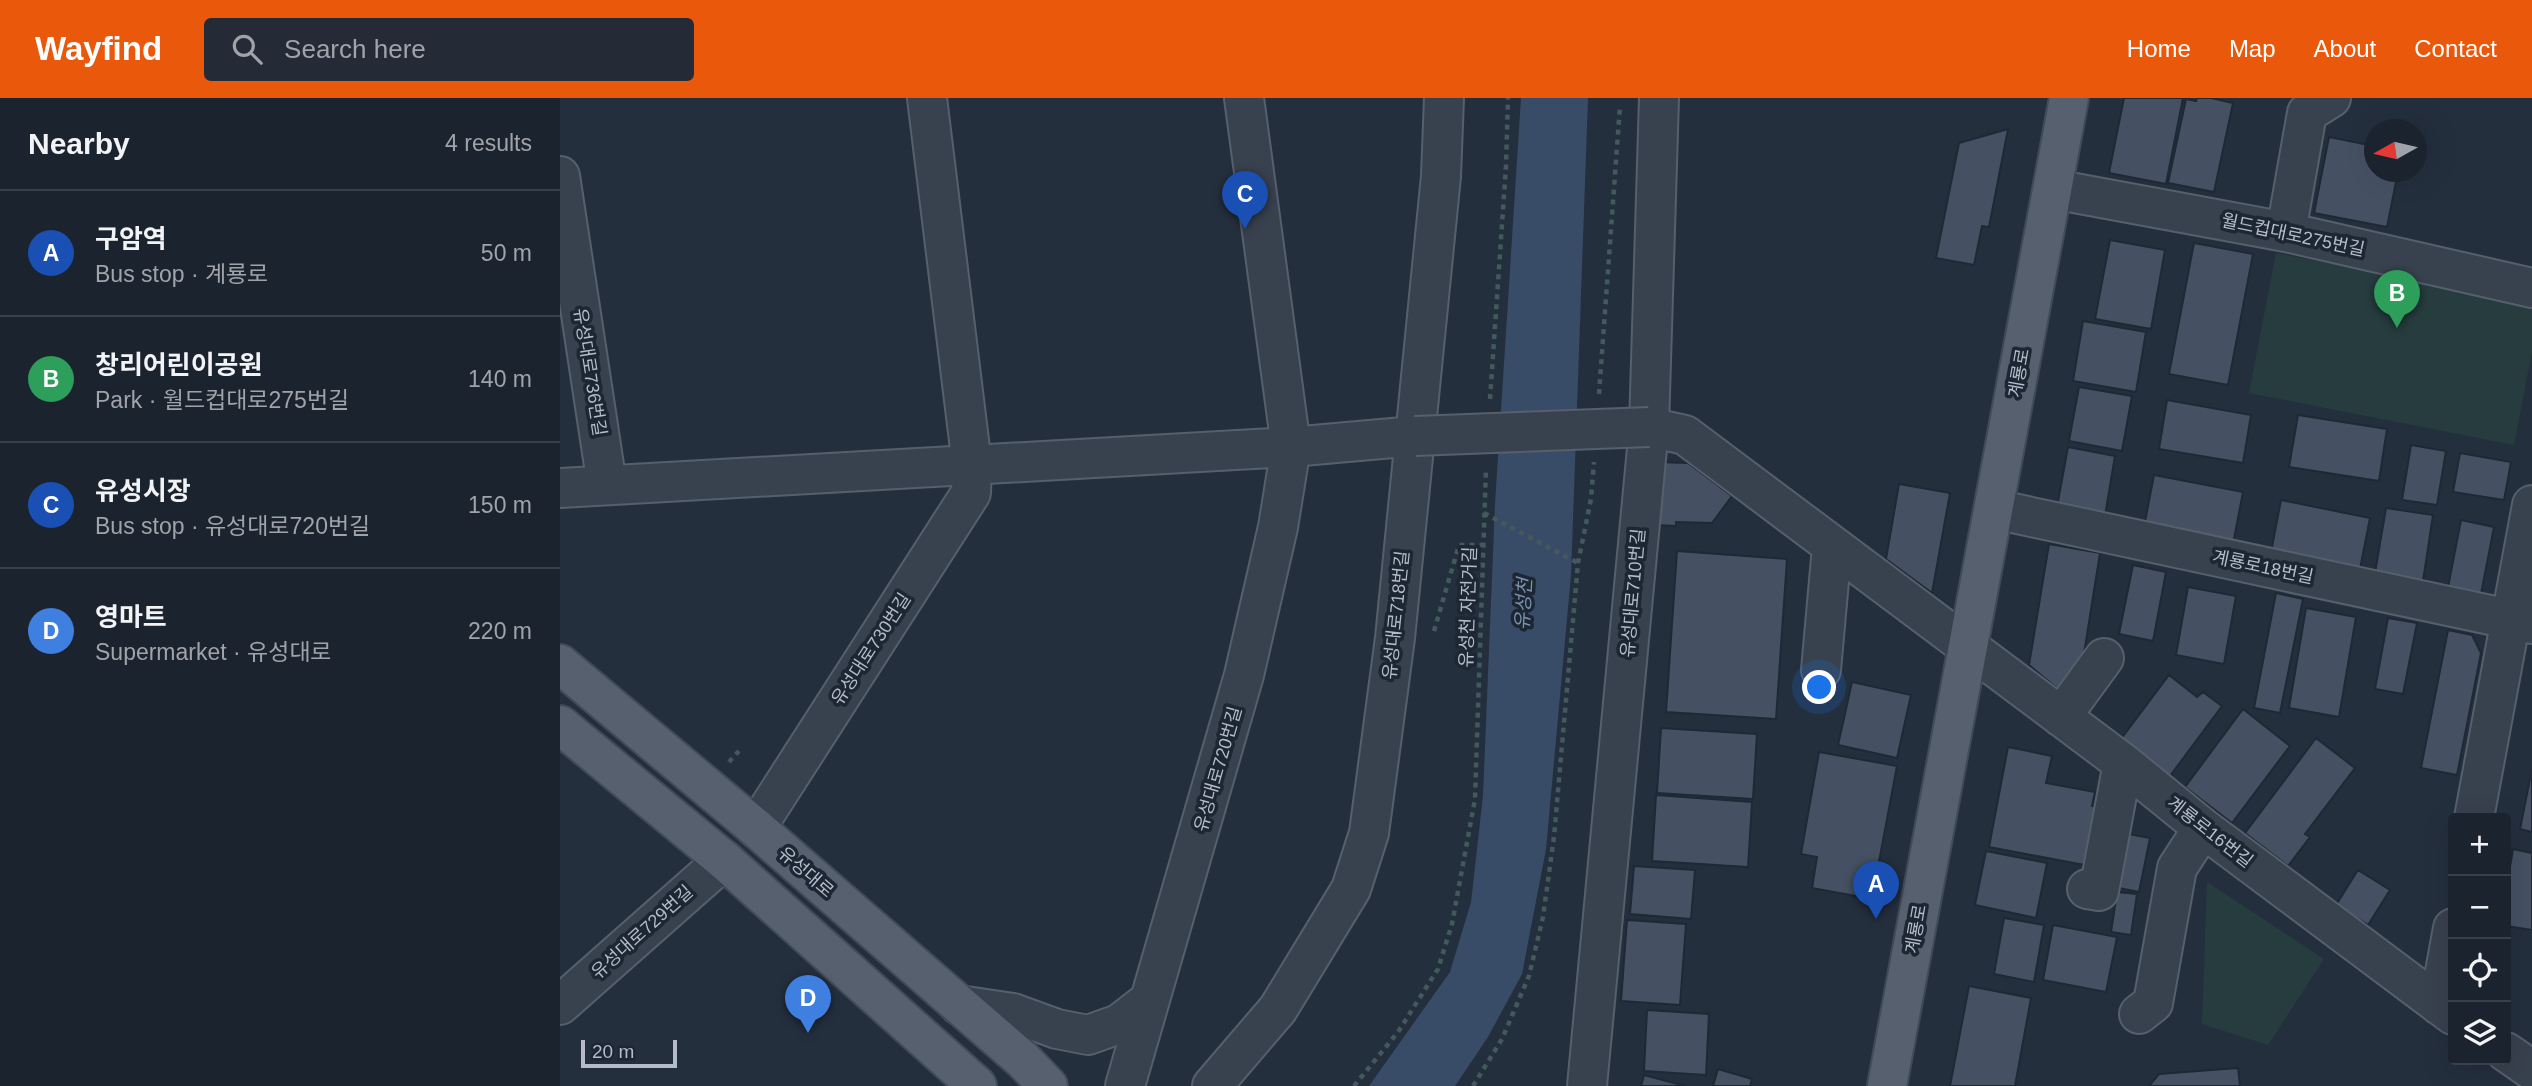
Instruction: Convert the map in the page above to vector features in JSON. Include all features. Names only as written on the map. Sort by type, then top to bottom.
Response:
[{"type":"main road","name":"계룡로","points":[[1887,1086],[2069,98]]},
{"type":"main road","name":"유성대로","points":[[560,664],[756,828],[1024,1061],[1048,1086]]},
{"type":"main road","points":[[560,724],[724,860],[976,1086]]},
{"type":"street","name":"유성대로730번길","points":[[756,828],[971,494],[972,465],[927,98]]},
{"type":"street","name":"유성대로720번길","points":[[1125,1086],[1175,922],[1244,675],[1278,527],[1291,447],[1244,98]]},
{"type":"street","name":"유성대로718번길","points":[[1212,1086],[1278,1009],[1351,889],[1368,833],[1395,638],[1441,176],[1444,98]]},
{"type":"street","name":"유성대로710번길","points":[[1587,1086],[1649,426],[1659,98]]},
{"type":"street","points":[[2286,232],[2306,113],[2331,98]]},
{"type":"street","name":"유성대로736번길","points":[[560,176],[607,485]]},
{"type":"street","name":"월드컵대로275번길","points":[[2053,189],[2286,232],[2532,288]]},
{"type":"street","points":[[560,488],[1291,447],[1415,436],[1649,426],[1685,435],[1968,648]]},
{"type":"street","points":[[2475,813],[2521,621],[2532,505]]},
{"type":"street","name":"계룡로18번길","points":[[1994,509],[2521,621]]},
{"type":"street","points":[[1821,670],[1832,547]]},
{"type":"street","name":"계룡로16번길","points":[[1968,648],[2123,762],[2203,828],[2446,1010]]},
{"type":"street","points":[[2061,717],[2104,658]]},
{"type":"street","points":[[2087,889],[2099,891],[2123,762]]},
{"type":"street","points":[[2139,1014],[2153,1003],[2178,868],[2203,828]]},
{"type":"street","name":"유성대로729번길","points":[[560,1005],[724,860]]},
{"type":"street","points":[[2446,1010],[2452,939]]},
{"type":"street","points":[[959,1005],[1013,1013],[1057,1029],[1088,1035],[1119,1024],[1150,1000]]},
{"type":"street","points":[[2511,1055],[2532,1070]]},
{"type":"path","points":[[1489,409],[1506,166],[1508,98]]},
{"type":"path","points":[[1599,401],[1621,98]]},
{"type":"path","points":[[1473,1086],[1502,1039],[1529,976],[1543,917],[1554,837],[1578,564],[1591,499],[1595,457]]},
{"type":"path","name":"유성천 자전거길","points":[[1354,1086],[1398,1031],[1438,969],[1452,924],[1475,799],[1486,462]]},
{"type":"path","points":[[1484,513],[1578,564]]},
{"type":"green space","points":[[2276,253],[2532,303],[2532,352],[2514,445],[2249,393]]},
{"type":"green space","points":[[2207,882],[2324,959],[2268,1045],[2202,1024]]},
{"type":"water","name":"유성천","points":[[1521,98],[1588,98],[1571,575],[1546,849],[1522,974],[1488,1037],[1455,1086],[1369,1086],[1450,972],[1471,902],[1483,796],[1495,504]]},
{"type":"building","points":[[2124,98],[2183,98],[2166,184],[2109,173]]},
{"type":"building","points":[[2197,98],[2233,103],[2214,192],[2168,183],[2186,99],[2196,101]]},
{"type":"building","points":[[2008,129],[1989,227],[1982,226],[1974,265],[1936,258],[1959,143]]},
{"type":"building","points":[[2329,137],[2364,144],[2364,182],[2396,182],[2387,227],[2314,213]]},
{"type":"building","points":[[2110,240],[2165,250],[2151,329],[2095,319]]},
{"type":"building","points":[[2194,243],[2253,254],[2228,385],[2169,374]]},
{"type":"building","points":[[2083,321],[2146,332],[2136,392],[2073,381]]},
{"type":"building","points":[[2079,387],[2132,396],[2122,451],[2069,441]]},
{"type":"building","points":[[2167,400],[2251,415],[2243,463],[2159,449]]},
{"type":"building","points":[[2298,415],[2387,429],[2379,481],[2289,467]]},
{"type":"building","points":[[2411,445],[2446,451],[2437,505],[2402,500]]},
{"type":"building","points":[[2068,447],[2115,456],[2105,516],[2057,507]]},
{"type":"building","points":[[2460,453],[2511,462],[2504,500],[2453,492]]},
{"type":"building","points":[[1658,462],[1688,463],[1732,496],[1712,523],[1676,522],[1676,526],[1656,525]]},
{"type":"building","points":[[2154,475],[2243,492],[2233,544],[2144,527]]},
{"type":"building","points":[[1899,484],[1950,493],[1932,593],[1886,559]]},
{"type":"building","points":[[2281,500],[2370,518],[2360,569],[2271,552]]},
{"type":"building","points":[[2386,508],[2433,515],[2423,581],[2375,573]]},
{"type":"building","points":[[2461,520],[2494,527],[2481,594],[2448,587]]},
{"type":"building","points":[[2049,544],[2100,553],[2083,660],[2059,690],[2029,665]]},
{"type":"building","points":[[1677,551],[1787,559],[1776,719],[1666,712]]},
{"type":"building","points":[[2133,565],[2166,572],[2153,641],[2119,634]]},
{"type":"building","points":[[2188,587],[2236,596],[2224,664],[2176,655]]},
{"type":"building","points":[[2276,593],[2303,599],[2280,713],[2254,708]]},
{"type":"building","points":[[2306,608],[2356,617],[2339,717],[2289,708]]},
{"type":"building","points":[[2388,618],[2417,623],[2403,694],[2375,689]]},
{"type":"building","points":[[2448,630],[2472,635],[2481,653],[2457,775],[2421,768]]},
{"type":"building","points":[[2169,675],[2197,697],[2203,692],[2222,706],[2170,776],[2121,739]]},
{"type":"building","points":[[1852,682],[1911,695],[1897,758],[1838,745]]},
{"type":"building","points":[[2243,709],[2290,746],[2232,823],[2185,787]]},
{"type":"building","points":[[1661,728],[1757,734],[1753,799],[1657,793]]},
{"type":"building","points":[[2316,738],[2355,768],[2305,834],[2310,837],[2288,866],[2245,833]]},
{"type":"building","points":[[2008,747],[2052,756],[2046,783],[2095,792],[2092,806],[2106,809],[2095,867],[1989,847]]},
{"type":"building","points":[[1819,752],[1897,766],[1872,899],[1812,888],[1817,857],[1801,854]]},
{"type":"building","points":[[2532,769],[2532,832],[2520,829]]},
{"type":"building","points":[[1656,795],[1752,802],[1748,867],[1652,861]]},
{"type":"building","points":[[2129,834],[2150,838],[2139,892],[2119,888]]},
{"type":"building","points":[[2513,849],[2532,853],[2532,930],[2511,927]]},
{"type":"building","points":[[1986,851],[2047,863],[2036,918],[1975,905]]},
{"type":"building","points":[[1634,866],[1695,870],[1691,919],[1630,914]]},
{"type":"building","points":[[2358,870],[2390,890],[2368,925],[2336,905]]},
{"type":"building","points":[[2117,892],[2137,894],[2131,935],[2111,932]]},
{"type":"building","points":[[2004,918],[2044,925],[2034,982],[1994,974]]},
{"type":"building","points":[[1627,920],[1686,924],[1680,1005],[1621,1001]]},
{"type":"building","points":[[2053,925],[2117,937],[2106,992],[2043,980]]},
{"type":"building","points":[[1969,986],[2031,998],[2015,1086],[1950,1086]]},
{"type":"building","points":[[1647,1010],[1709,1014],[1706,1075],[1644,1071]]},
{"type":"building","points":[[2238,1068],[2240,1086],[2149,1086],[2159,1074]]},
{"type":"building","points":[[1718,1069],[1752,1079],[1750,1086],[1713,1086]]},
{"type":"building","points":[[1644,1075],[1685,1086],[1641,1086]]},
{"type":"place","name":"유성시장","points":[[1245,229]]},
{"type":"place","name":"창리어린이공원","points":[[2397,328]]},
{"type":"place","name":"구암역","points":[[1876,919]]},
{"type":"place","name":"영마트","points":[[808,1033]]}]
